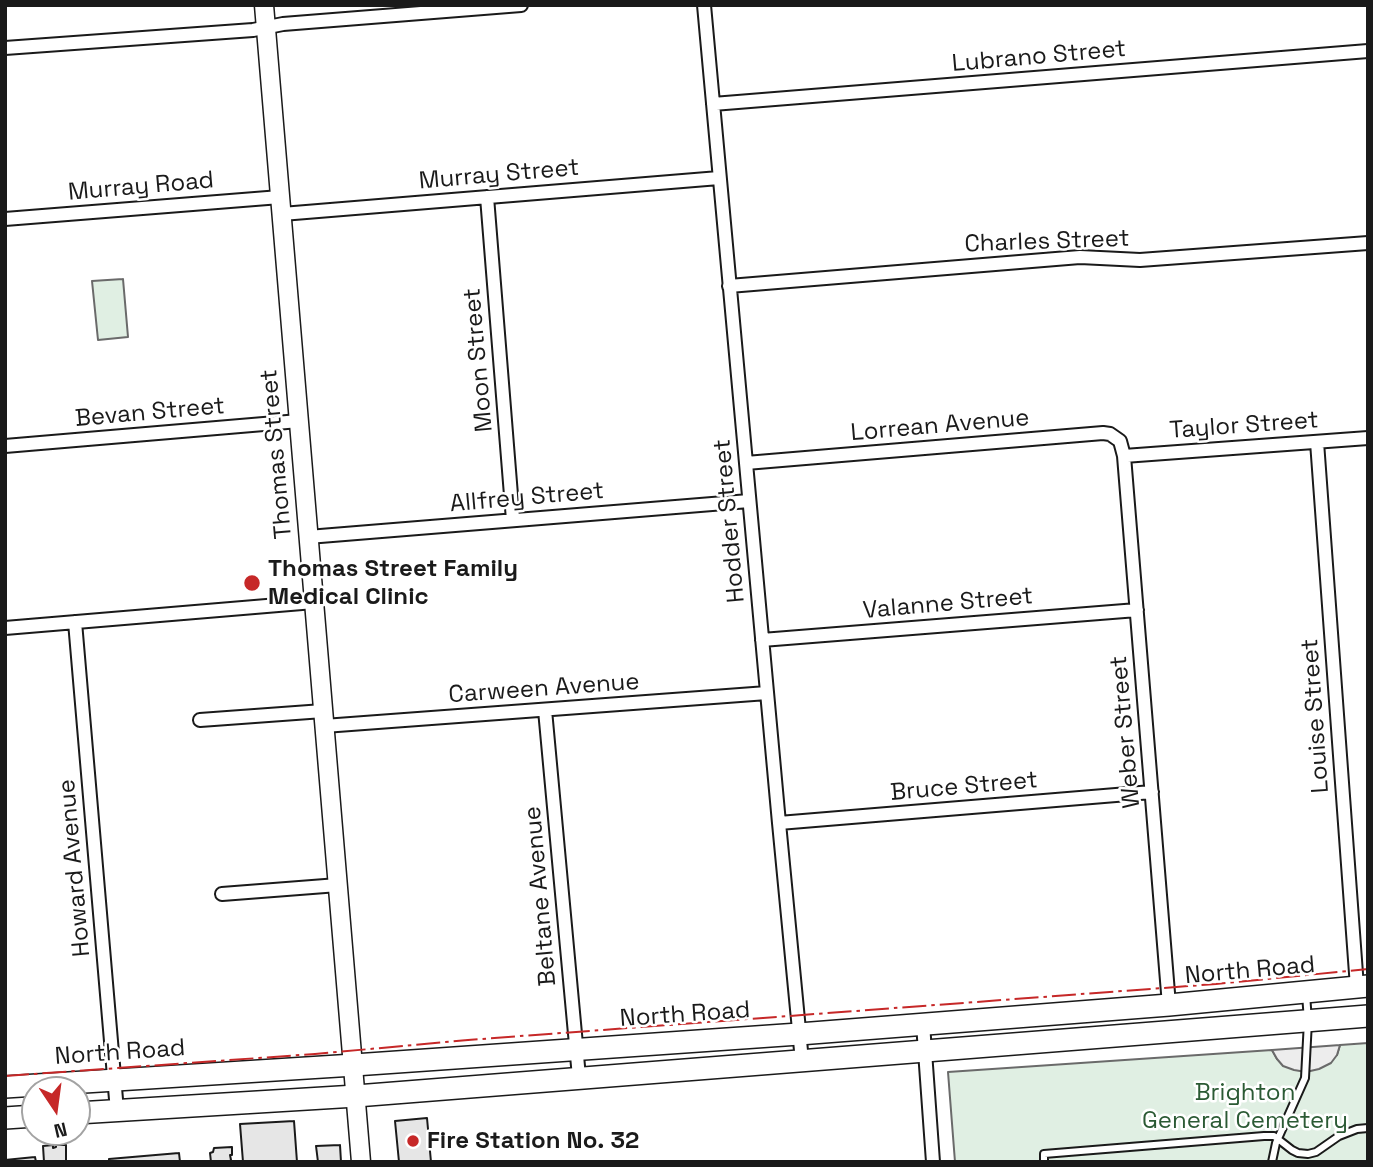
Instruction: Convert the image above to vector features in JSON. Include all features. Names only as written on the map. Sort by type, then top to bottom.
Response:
[{"type":"highway","name":"North Road","points":[[5,1087],[799,1034],[1362,987]]},
{"type":"highway","points":[[91,1112],[356,1096],[1368,1016]]},
{"type":"highway","points":[[474,1057],[475,1086]]},
{"type":"street","name":"Thomas Street","points":[[264,5],[361,1162]]},
{"type":"street","points":[[5,48],[253,30],[283,24],[521,5]]},
{"type":"street","name":"Hodder Street","points":[[704,5],[802,1060]]},
{"type":"street","name":"Lubrano Street","points":[[713,104],[1368,51]]},
{"type":"street","name":"Murray Street","points":[[281,205],[487,197],[719,178]]},
{"type":"street","name":"Moon Street","points":[[487,197],[513,520]]},
{"type":"street","name":"Murray Road","points":[[5,219],[281,205]]},
{"type":"street","name":"Charles Street","points":[[729,286],[1080,257],[1140,260],[1368,243]]},
{"type":"street","name":"Bevan Street","points":[[5,446],[299,421]]},
{"type":"street","name":"Lorrean Avenue","points":[[746,463],[1103,433],[1120,441],[1124,456]]},
{"type":"street","name":"Taylor Street","points":[[1124,456],[1368,438]]},
{"type":"street","name":"Louise Street","points":[[1317,442],[1362,987]]},
{"type":"street","name":"Weber Street","points":[[1124,456],[1169,1005]]},
{"type":"street","name":"Allfrey Street","points":[[308,537],[749,501]]},
{"type":"street","points":[[5,628],[314,602]]},
{"type":"street","name":"Valanne Street","points":[[762,640],[1137,610]]},
{"type":"street","name":"Howard Avenue","points":[[75,622],[117,1111]]},
{"type":"street","name":"Carween Avenue","points":[[200,720],[545,710],[767,693]]},
{"type":"street","name":"Beltane Avenue","points":[[545,710],[579,1077]]},
{"type":"street","name":"Bruce Street","points":[[779,823],[1152,793]]},
{"type":"street","points":[[222,894],[338,885]]},
{"type":"street","points":[[923,1024],[933,1162]]},
{"type":"lane","points":[[1272,1162],[1278,1139],[1305,1078],[1308,1021],[1306,993]]},
{"type":"lane","points":[[1044,1162],[1044,1154],[1264,1136],[1273,1136],[1292,1150],[1308,1154],[1316,1152],[1339,1136],[1368,1128]]},
{"type":"green space","points":[[123,279],[128,337],[98,340],[92,281]]},
{"type":"green space","name":"Brighton General Cemetery","points":[[1368,1043],[1368,1162],[955,1162],[948,1072],[1272,1050],[1277,1059],[1337,1055],[1340,1045]]},
{"type":"shaded area","points":[[1340,1045],[1331,1063],[1306,1072],[1283,1066],[1272,1050]]},
{"type":"building","name":"Fire Station No. 32","points":[[427,1118],[431,1162],[399,1162],[395,1121]]},
{"type":"building","points":[[294,1121],[297,1162],[243,1162],[240,1124]]},
{"type":"building","points":[[340,1145],[341,1162],[318,1162],[316,1146]]},
{"type":"building","points":[[43,1146],[66,1146],[66,1162],[44,1162]]},
{"type":"building","points":[[232,1147],[229,1162],[211,1162],[210,1153],[214,1148]]},
{"type":"building","points":[[179,1153],[180,1162],[109,1162],[109,1159]]},
{"type":"building","points":[[35,1157],[36,1162],[5,1162],[5,1160]]},
{"type":"power","points":[[5,1076],[1216,984],[1368,969]]},
{"type":"place","name":"Thomas Street Family Medical Clinic","points":[[252,583]]},
{"type":"place","name":"Fire Station No. 32","points":[[413,1141]]}]
